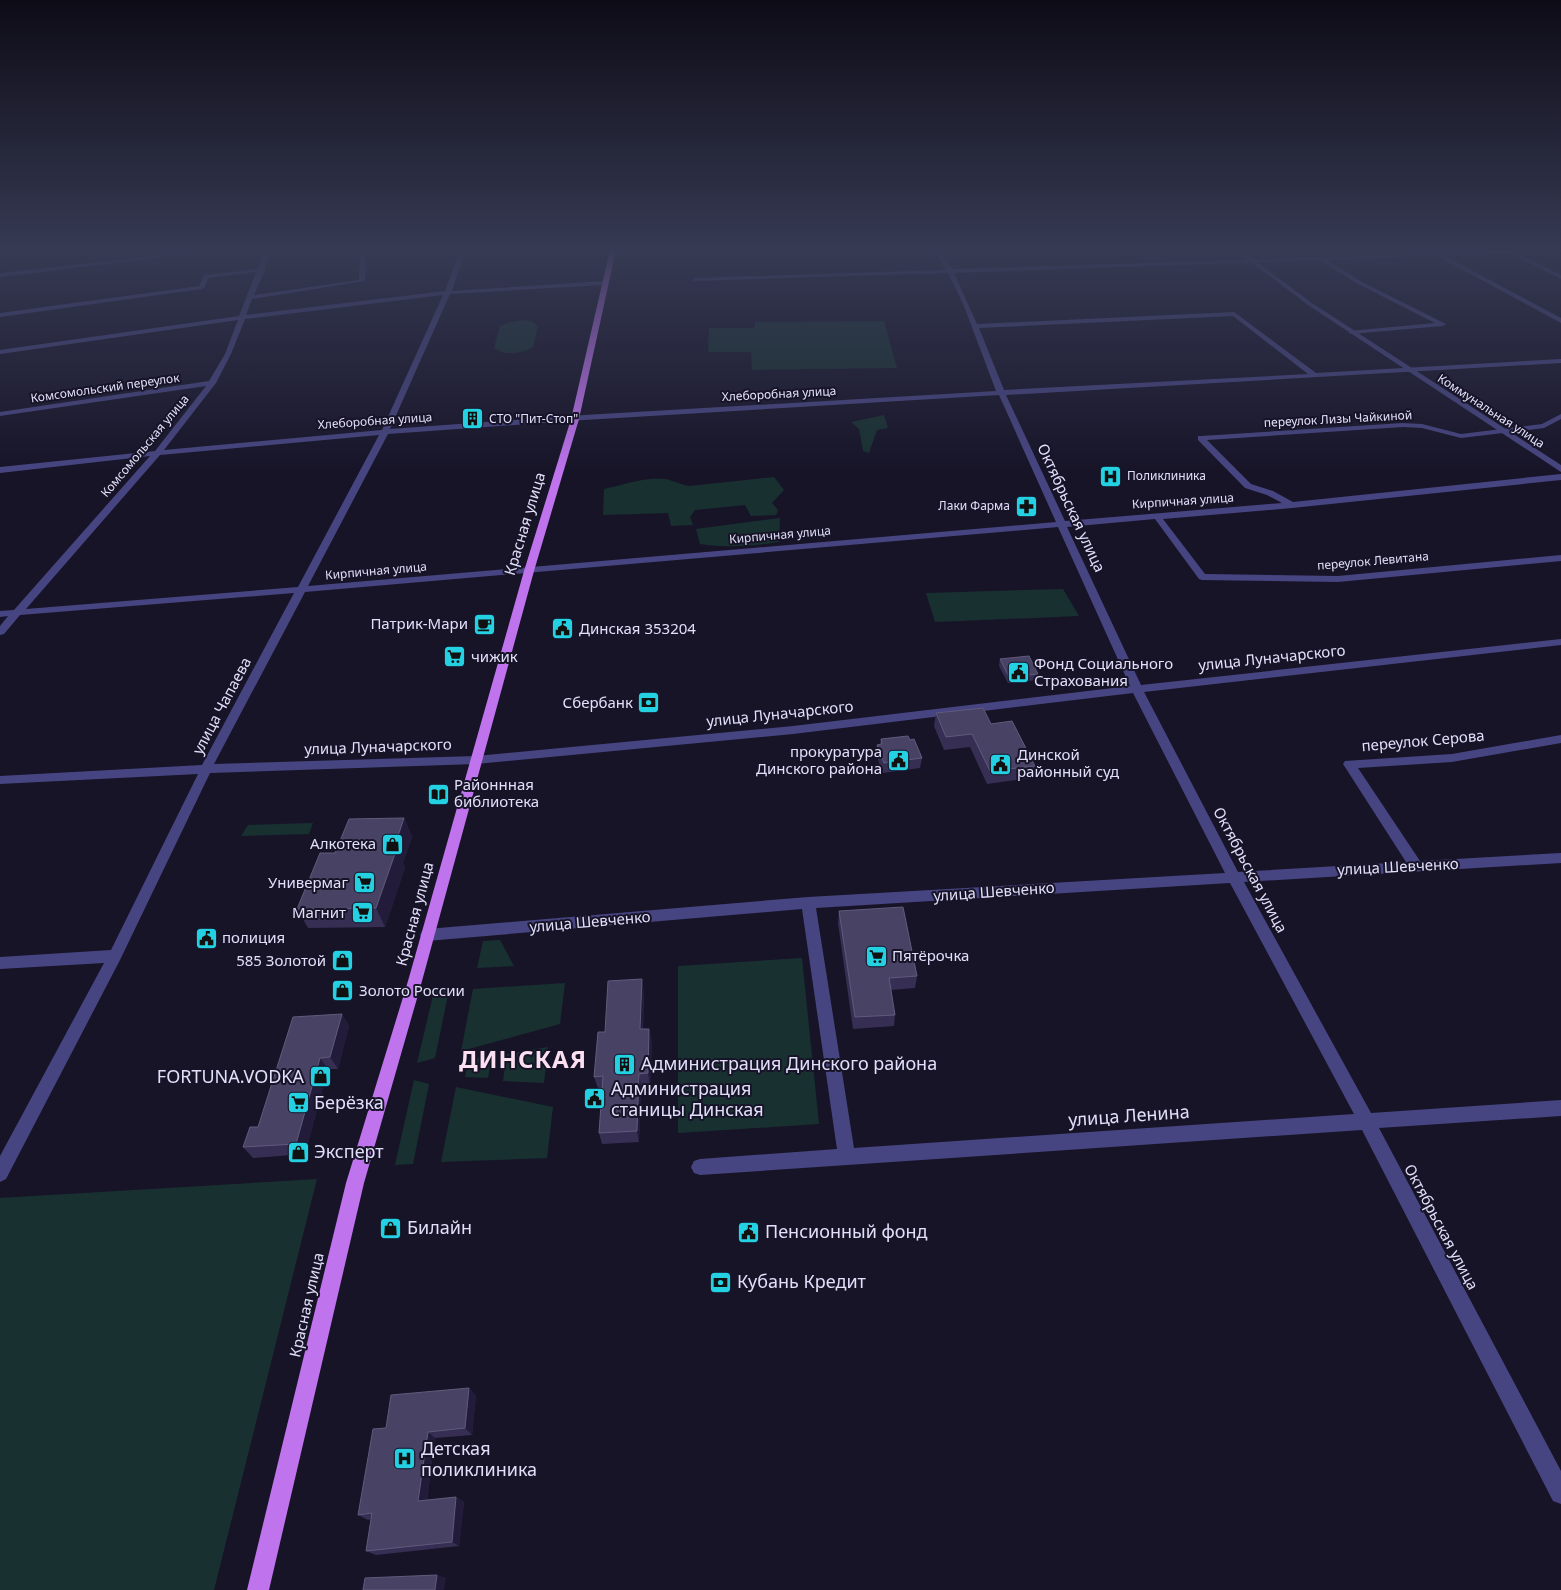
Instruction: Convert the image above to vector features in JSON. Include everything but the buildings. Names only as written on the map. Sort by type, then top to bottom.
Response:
[{"type":"main road","name":"Красная улица","points":[[258,1590],[355,1183],[529,572],[575,419],[595,324]]},
{"type":"street","points":[[0,352],[198,324]]},
{"type":"street","name":"Комсомольская улица","points":[[0,632],[159,451],[212,383],[228,354],[240,324]]},
{"type":"street","name":"улица Чапаева","points":[[0,1173],[115,956],[206,769],[303,590],[385,432],[434,324]]},
{"type":"street","points":[[975,326],[1014,324]]},
{"type":"street","points":[[1247,324],[1315,376]]},
{"type":"street","name":"Коммунальная улица","points":[[1340,324],[1561,469]]},
{"type":"street","points":[[1351,332],[1441,324]]},
{"type":"street","name":"Октябрьская улица","points":[[975,326],[990,375],[1002,394],[1137,689],[1234,876],[1366,1120],[1561,1493]]},
{"type":"street","name":"Хлеборобная улица","points":[[0,470],[159,451],[385,432],[575,419],[1561,361]]},
{"type":"street","name":"Комсомольский переулок","points":[[0,414],[212,383]]},
{"type":"street","name":"переулок Лизы Чайкиной","points":[[1292,505],[1270,493],[1248,486],[1201,438],[1403,426],[1422,426],[1461,436],[1504,433],[1544,426],[1561,416]]},
{"type":"street","name":"Кирпичная улица","points":[[0,614],[529,572],[1292,505],[1561,477]]},
{"type":"street","name":"переулок Левитана","points":[[1156,516],[1202,577],[1338,579],[1561,558]]},
{"type":"street","name":"улица Луначарского","points":[[0,780],[206,769],[476,760],[792,730],[1137,689],[1561,642]]},
{"type":"street","name":"переулок Серова","points":[[1416,866],[1349,764],[1452,758],[1561,739]]},
{"type":"street","name":"улица Шевченко","points":[[427,935],[808,903],[1234,876],[1561,858]]},
{"type":"street","points":[[808,903],[847,1156]]},
{"type":"street","points":[[0,963],[115,956]]},
{"type":"street","name":"улица Ленина","points":[[700,1167],[1561,1108]]},
{"type":"green space","points":[[504,324],[536,324],[538,326],[533,347],[513,353],[498,351],[494,348],[500,326]]},
{"type":"green space","points":[[755,324],[885,324],[897,368],[752,370],[751,352],[708,352],[709,328],[755,328]]},
{"type":"green space","points":[[884,415],[888,428],[877,430],[869,453],[863,451],[859,429],[851,422]]},
{"type":"green space","points":[[774,477],[784,490],[772,503],[778,510],[776,515],[751,516],[745,505],[695,510],[690,517],[693,525],[671,526],[668,513],[603,515],[604,489],[634,482],[664,479],[690,486]]},
{"type":"green space","points":[[780,518],[779,542],[730,546],[700,544],[696,529]]},
{"type":"green space","points":[[1063,589],[1079,616],[935,622],[926,593]]},
{"type":"green space","points":[[313,823],[309,834],[241,836],[248,825]]},
{"type":"green space","points":[[500,940],[514,966],[477,968],[483,941]]},
{"type":"green space","points":[[802,958],[819,1124],[678,1133],[678,966]]},
{"type":"green space","points":[[565,983],[560,1024],[461,1051],[473,989]]},
{"type":"green space","points":[[449,990],[435,1058],[417,1063],[434,991]]},
{"type":"green space","points":[[548,1047],[544,1083],[503,1081],[507,1054]]},
{"type":"green space","points":[[492,1056],[488,1078],[465,1077],[469,1059]]},
{"type":"green space","points":[[414,1080],[429,1084],[413,1164],[395,1165]]},
{"type":"green space","points":[[456,1087],[553,1107],[547,1158],[441,1162]]},
{"type":"green space","points":[[317,1179],[214,1590],[0,1590],[0,1198]]},
{"type":"place","name":"СТО \"Пит-Стоп\"","points":[[473,419]]},
{"type":"place","name":"Поликлиника","points":[[1111,476]]},
{"type":"place","name":"Лаки Фарма","points":[[1026,506]]},
{"type":"place","name":"Патрик-Мари","points":[[484,624]]},
{"type":"place","name":"Динская 353204","points":[[563,629]]},
{"type":"place","name":"чижик","points":[[455,657]]},
{"type":"place","name":"Фонд Социального Страхования","points":[[1018,673]]},
{"type":"place","name":"Сбербанк","points":[[649,703]]},
{"type":"place","name":"прокуратура Динского района","points":[[898,761]]},
{"type":"place","name":"Динской районный суд","points":[[1001,764]]},
{"type":"place","name":"Районнная библиотека","points":[[438,794]]},
{"type":"place","name":"Алкотека","points":[[392,844]]},
{"type":"place","name":"Универмаг","points":[[364,883]]},
{"type":"place","name":"Магнит","points":[[362,913]]},
{"type":"place","name":"полиция","points":[[206,938]]},
{"type":"place","name":"Пятёрочка","points":[[876,956]]},
{"type":"place","name":"585 Золотой","points":[[342,961]]},
{"type":"place","name":"Золото России","points":[[343,991]]},
{"type":"place","name":"Администрация Динского района","points":[[625,1064]]},
{"type":"place","name":"FORTUNA.VODKA","points":[[320,1077]]},
{"type":"place","name":"Администрация станицы Динская","points":[[595,1099]]},
{"type":"place","name":"Берёзка","points":[[298,1103]]},
{"type":"place","name":"Эксперт","points":[[298,1152]]},
{"type":"place","name":"Билайн","points":[[391,1228]]},
{"type":"place","name":"Пенсионный фонд","points":[[749,1232]]},
{"type":"place","name":"Кубань Кредит","points":[[721,1282]]},
{"type":"place","name":"Детская поликлиника","points":[[405,1459]]},
{"type":"district","name":"ДИНСКАЯ","points":[[523,1060]]}]
